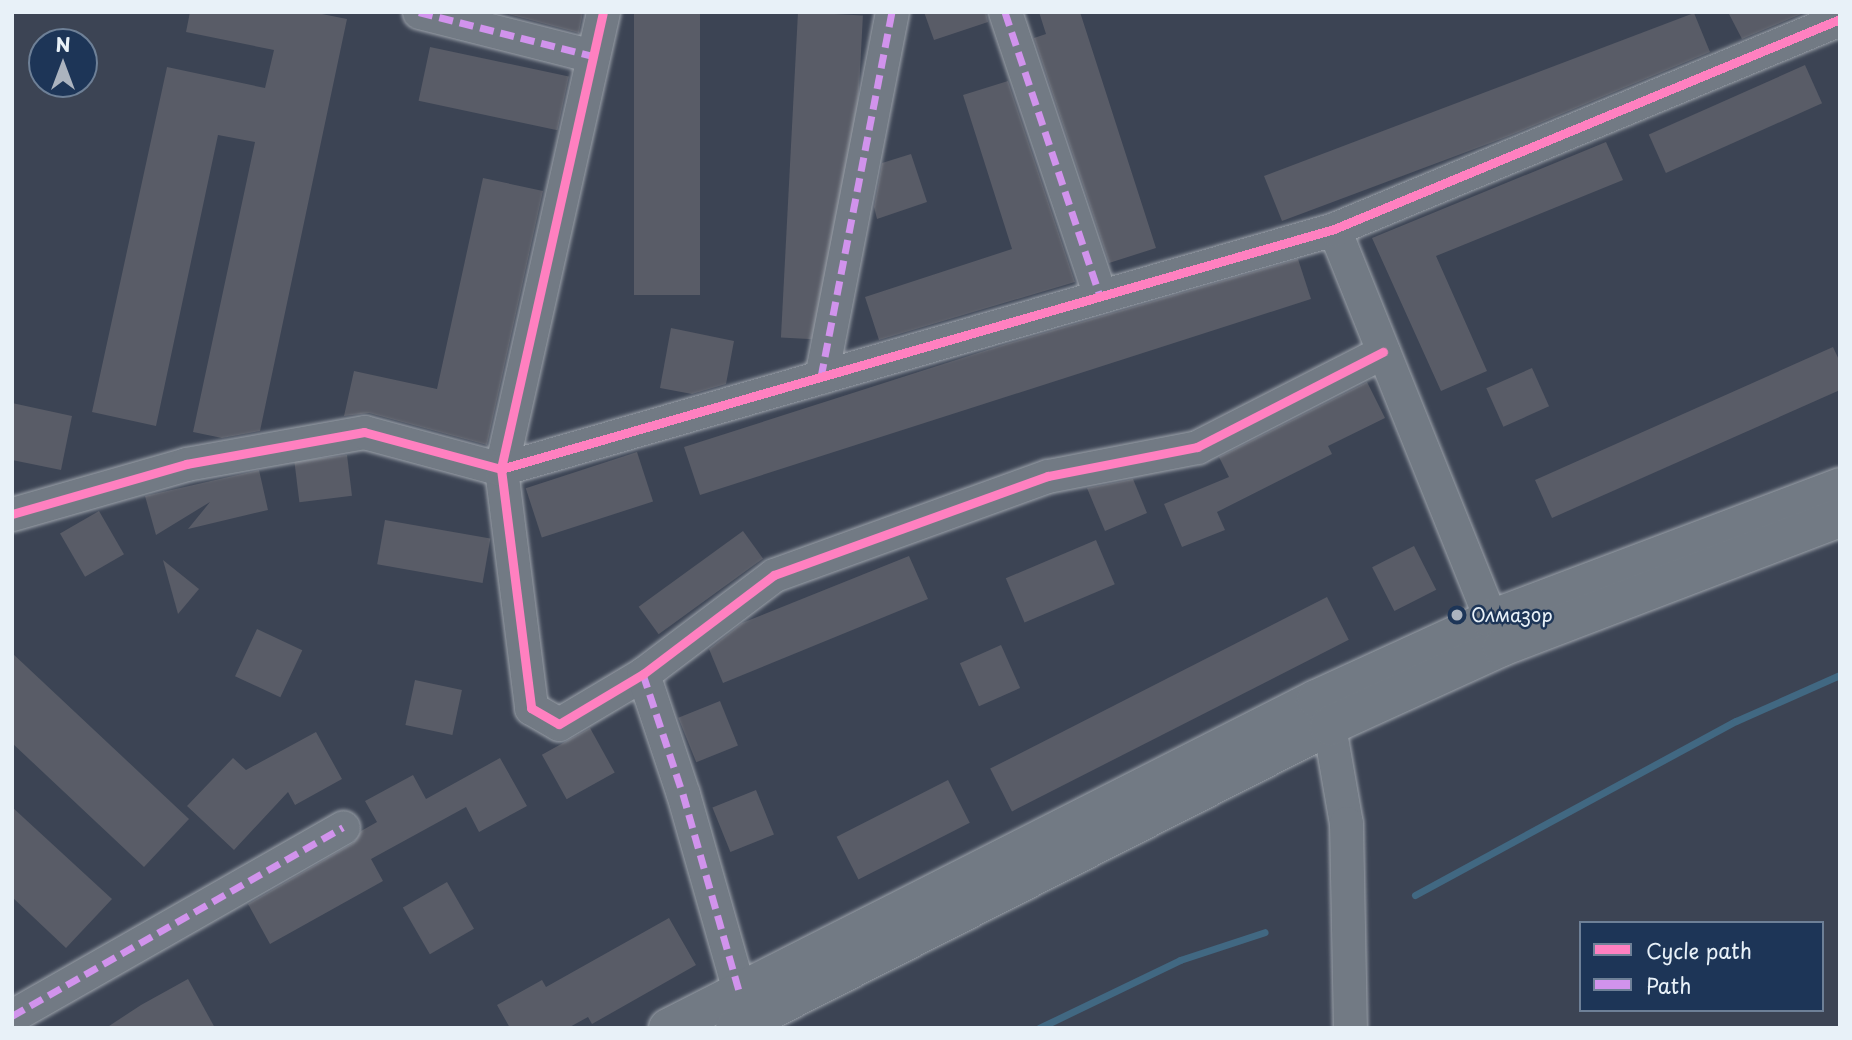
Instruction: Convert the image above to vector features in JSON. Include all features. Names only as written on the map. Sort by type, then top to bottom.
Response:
[{"type":"main road","points":[[737,1009],[1316,699],[1491,619],[1840,487]]},
{"type":"main road","points":[[668,1028],[737,1009],[1329,726],[1502,647],[1840,519]]},
{"type":"street","points":[[419,12],[593,56]]},
{"type":"street","points":[[603,12],[501,469],[531,708],[559,724],[643,674],[774,575],[1048,476],[1197,447],[1384,352]]},
{"type":"street","points":[[821,377],[892,12]]},
{"type":"street","points":[[1005,12],[1099,293]]},
{"type":"street","points":[[12,514],[186,464],[364,432],[501,469],[1099,293],[1334,229],[1840,19]]},
{"type":"street","points":[[1334,229],[1491,619]]},
{"type":"street","points":[[643,674],[683,794],[737,1009]]},
{"type":"street","points":[[1329,726],[1346,823],[1350,1028]]},
{"type":"street","points":[[12,1016],[343,827]]},
{"type":"building","points":[[190,12],[312,12],[347,19],[260,431],[222,438],[193,432],[255,142],[218,135],[156,426],[92,412],[167,67],[265,88],[274,50],[186,32]]},
{"type":"building","points":[[501,12],[583,12],[579,33]]},
{"type":"building","points":[[634,12],[700,12],[700,295],[634,295]]},
{"type":"building","points":[[798,12],[863,15],[846,341],[781,338]]},
{"type":"building","points":[[924,12],[986,12],[988,22],[934,40]]},
{"type":"building","points":[[1039,12],[1080,12],[1156,248],[1109,263],[1034,38],[1046,34]]},
{"type":"building","points":[[1728,12],[1806,12],[1742,39]]},
{"type":"building","points":[[1694,13],[1710,52],[1509,136],[1282,221],[1264,176]]},
{"type":"building","points":[[430,47],[569,77],[557,130],[419,101]]},
{"type":"building","points":[[1805,65],[1822,103],[1666,173],[1649,135]]},
{"type":"building","points":[[1008,81],[1075,282],[879,340],[865,297],[1012,249],[963,95]]},
{"type":"building","points":[[1606,142],[1623,180],[1436,256],[1487,371],[1441,391],[1372,238]]},
{"type":"building","points":[[911,154],[927,202],[877,219],[874,207],[882,163]]},
{"type":"building","points":[[483,178],[543,191],[487,445],[369,413],[344,416],[354,371],[437,389]]},
{"type":"building","points":[[1298,259],[1311,299],[700,495],[684,447],[1009,343]]},
{"type":"building","points":[[671,328],[734,341],[726,384],[692,394],[660,388]]},
{"type":"building","points":[[1833,347],[1840,362],[1840,390],[1552,518],[1535,480]]},
{"type":"building","points":[[1532,368],[1549,406],[1503,427],[1486,388]]},
{"type":"building","points":[[1367,382],[1385,418],[1328,446],[1332,454],[1217,512],[1225,530],[1182,547],[1164,504],[1229,477],[1219,457]]},
{"type":"building","points":[[12,403],[72,416],[61,470],[12,460]]},
{"type":"building","points":[[637,452],[653,501],[542,538],[526,488]]},
{"type":"building","points":[[347,455],[352,496],[299,502],[294,461]]},
{"type":"building","points":[[259,470],[268,510],[188,529],[210,502],[156,535],[145,496]]},
{"type":"building","points":[[1133,479],[1147,513],[1105,531],[1087,488]]},
{"type":"building","points":[[99,511],[124,554],[85,577],[60,534]]},
{"type":"building","points":[[385,520],[490,539],[483,583],[377,564]]},
{"type":"building","points":[[743,531],[763,559],[659,634],[639,607]]},
{"type":"building","points":[[1096,540],[1115,584],[1025,622],[1006,578]]},
{"type":"building","points":[[1414,546],[1436,590],[1394,611],[1372,567]]},
{"type":"building","points":[[909,556],[928,599],[723,683],[709,649],[742,623]]},
{"type":"building","points":[[163,560],[199,589],[178,614]]},
{"type":"building","points":[[1327,597],[1349,640],[1012,811],[990,769]]},
{"type":"building","points":[[257,629],[302,650],[280,697],[235,676]]},
{"type":"building","points":[[1001,645],[1020,688],[979,706],[960,663]]},
{"type":"building","points":[[12,653],[189,819],[144,867],[12,743]]},
{"type":"building","points":[[415,680],[462,690],[452,735],[405,725]]},
{"type":"building","points":[[720,701],[738,746],[696,762],[678,718]]},
{"type":"building","points":[[590,728],[615,773],[567,799],[542,755]]},
{"type":"building","points":[[316,732],[342,779],[295,805],[288,792],[234,850],[187,806],[233,758],[246,770]]},
{"type":"building","points":[[500,758],[527,806],[479,832],[466,807],[371,859],[383,881],[270,944],[248,904],[353,843],[361,831],[377,822],[365,801],[413,775],[426,799]]},
{"type":"building","points":[[948,780],[970,823],[858,880],[837,837]]},
{"type":"building","points":[[756,790],[774,835],[730,852],[712,808]]},
{"type":"building","points":[[12,807],[112,899],[66,948],[12,897]]},
{"type":"building","points":[[447,882],[474,929],[430,954],[403,908]]},
{"type":"building","points":[[669,918],[696,965],[592,1024],[588,1017],[568,1028],[510,1028],[497,1005],[542,980],[546,987]]},
{"type":"building","points":[[188,979],[215,1028],[106,1028],[141,1005]]},
{"type":"waterway","points":[[1415,895],[1736,721],[1840,675]]},
{"type":"waterway","points":[[1039,1028],[1180,960],[1265,932]]},
{"type":"marked path","points":[[419,12],[593,56]]},
{"type":"marked path","points":[[821,377],[892,12]]},
{"type":"marked path","points":[[1005,12],[1099,293]]},
{"type":"marked path","points":[[643,674],[683,794],[739,991]]},
{"type":"marked path","points":[[12,1016],[343,827]]},
{"type":"cycle path","points":[[603,12],[501,469],[531,708],[559,724],[643,674],[774,575],[1048,476],[1197,447],[1383,352]]},
{"type":"cycle path","points":[[12,514],[186,464],[364,432],[501,469],[1334,229],[1840,19]]},
{"type":"place","name":"Олмазор","points":[[1457,615]]}]
